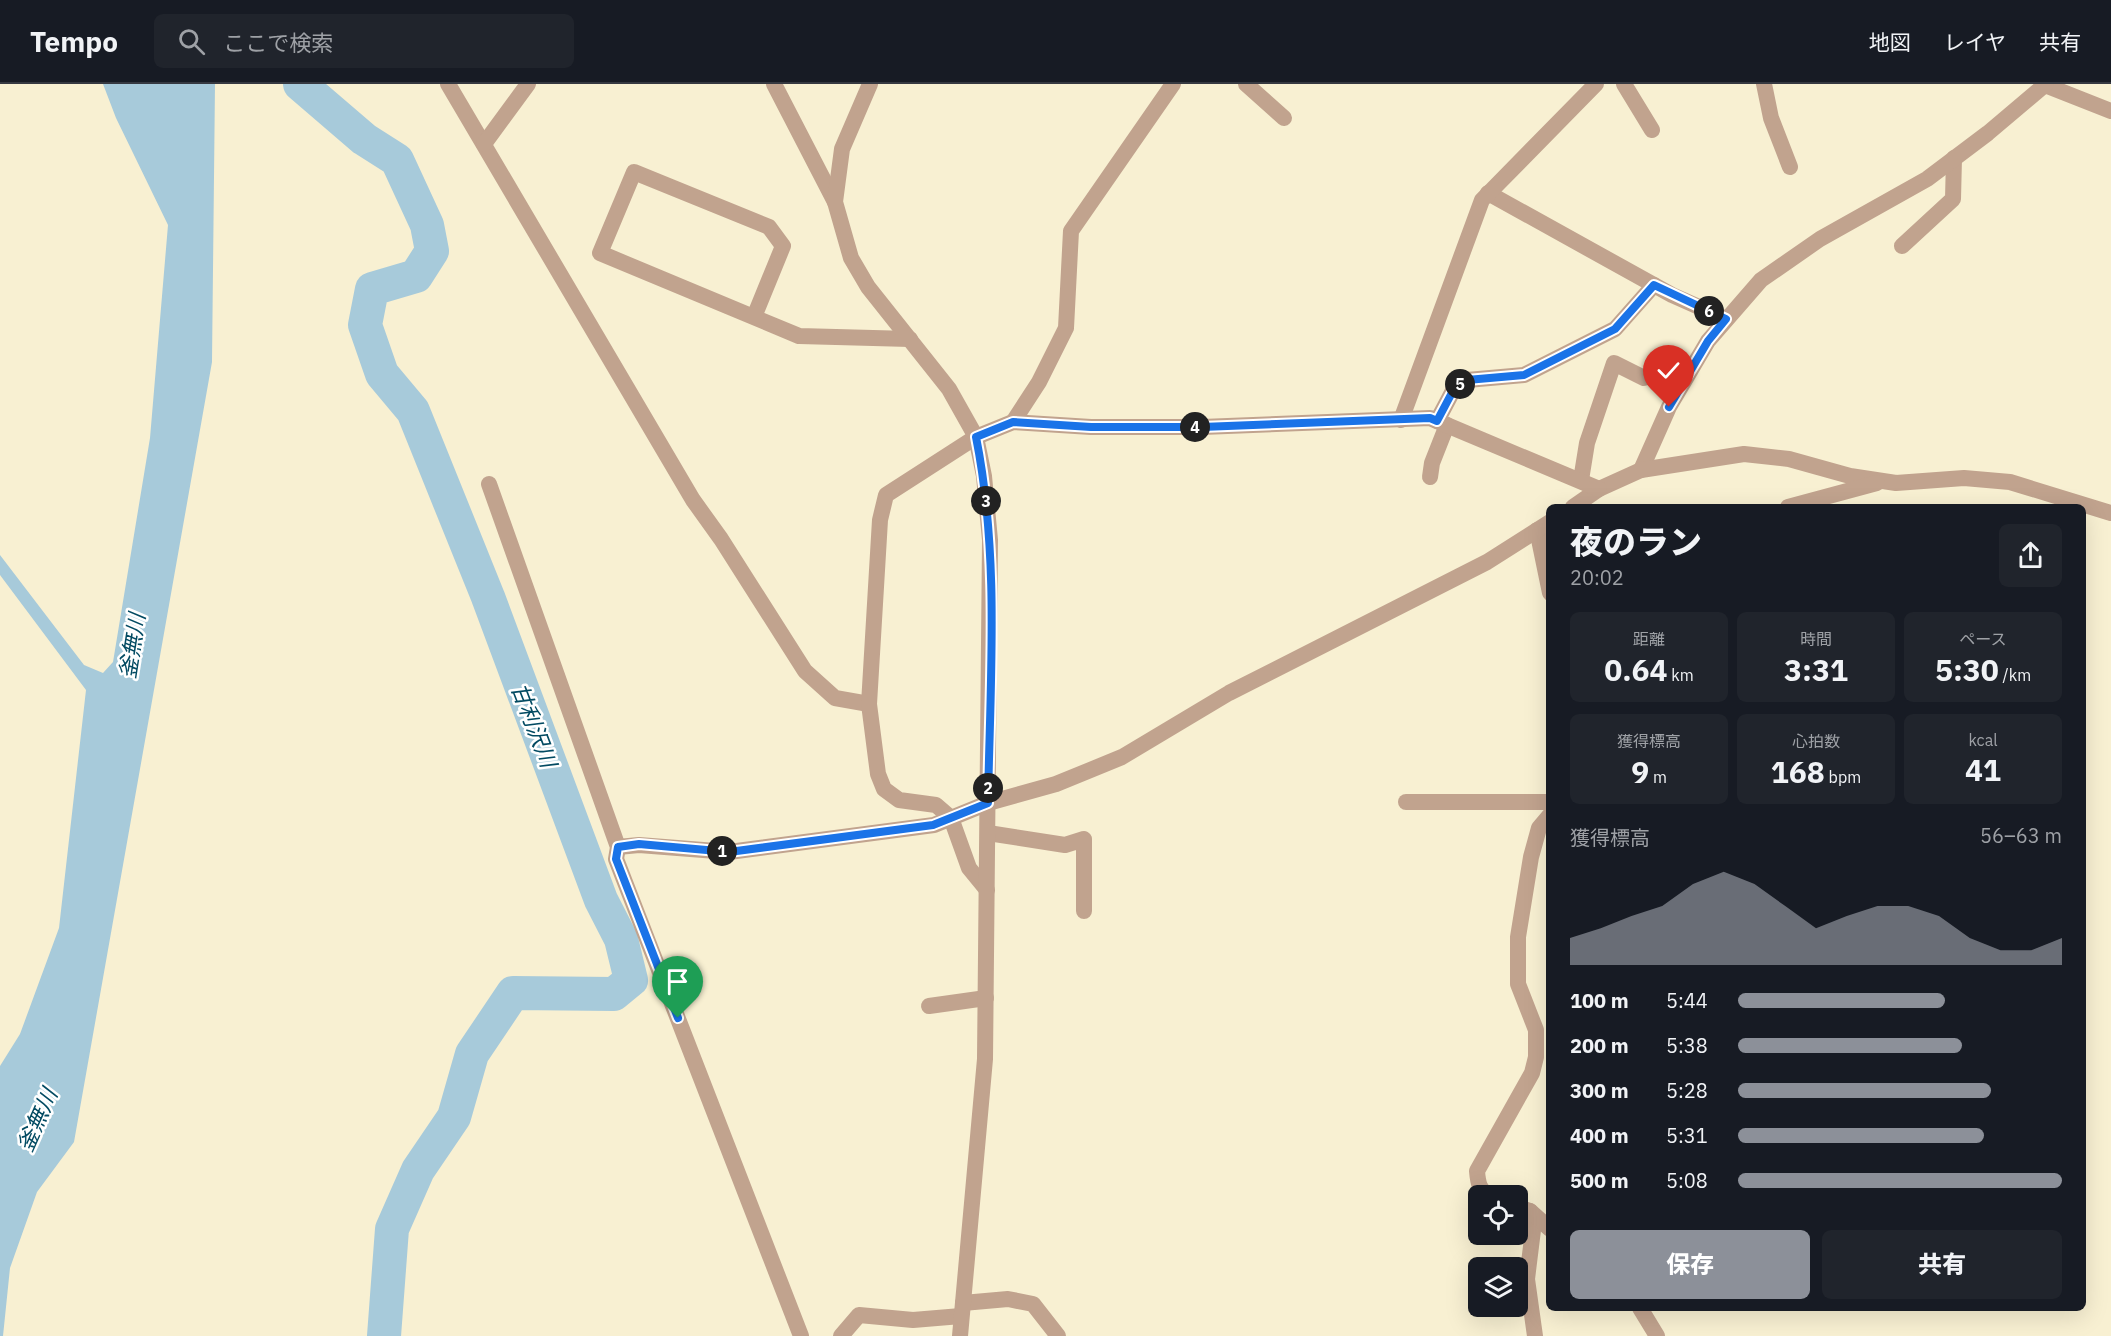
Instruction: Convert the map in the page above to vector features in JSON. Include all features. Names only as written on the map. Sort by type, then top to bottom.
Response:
[{"type":"street","points":[[448,84],[687,490],[805,670],[835,698],[869,704]]},
{"type":"street","points":[[484,144],[528,84]]},
{"type":"street","points":[[774,84],[835,201],[851,258],[868,287],[949,389],[976,437],[984,476],[990,540],[985,1059],[960,1336]]},
{"type":"street","points":[[835,201],[843,149],[870,84]]},
{"type":"street","points":[[1013,422],[1039,382],[1066,328],[1071,231],[1173,84]]},
{"type":"street","points":[[1246,84],[1284,118]]},
{"type":"street","points":[[1401,420],[1482,200],[1596,84]]},
{"type":"street","points":[[1624,84],[1652,130]]},
{"type":"street","points":[[1764,84],[1771,118],[1790,166]]},
{"type":"street","points":[[1641,470],[1669,407],[1708,341],[1761,280],[1820,239],[1927,179],[2046,85],[2111,111]]},
{"type":"street","points":[[1902,246],[1953,199],[1954,158]]},
{"type":"street","points":[[754,317],[783,246],[769,226],[634,172],[600,253],[799,336],[910,339]]},
{"type":"street","points":[[1488,194],[1654,285],[1726,319]]},
{"type":"street","points":[[1430,477],[1442,423],[1455,387],[1467,380],[1524,375],[1615,329],[1654,285]]},
{"type":"street","points":[[1581,480],[1587,443],[1614,363],[1644,378]]},
{"type":"street","points":[[987,890],[969,868],[951,818],[936,805],[899,800],[884,789],[878,774],[869,704],[880,520],[886,495],[976,437],[1013,422],[1091,427],[1202,427],[1430,418],[1599,489]]},
{"type":"street","points":[[1576,504],[1599,489],[1641,470],[1744,454],[1789,459],[1850,476],[1884,482],[1964,478],[2010,482],[2082,504]]},
{"type":"street","points":[[1800,504],[1884,482]]},
{"type":"street","points":[[489,484],[618,847],[616,859],[801,1336]]},
{"type":"street","points":[[2086,505],[2111,513]]},
{"type":"street","points":[[618,847],[639,844],[729,852],[933,825],[988,803],[1056,784],[1122,757],[1229,693],[1486,562],[1543,526],[1546,555]]},
{"type":"street","points":[[1406,802],[1546,802]]},
{"type":"street","points":[[1479,1185],[1477,1171],[1532,1073],[1536,1057],[1536,1030],[1518,984],[1518,937],[1530,856],[1539,828],[1546,820]]},
{"type":"street","points":[[988,833],[1065,845],[1084,839],[1084,911]]},
{"type":"street","points":[[929,1006],[986,998]]},
{"type":"street","points":[[1528,1212],[1546,1226]]},
{"type":"street","points":[[1528,1214],[1534,1222],[1527,1279],[1534,1336]]},
{"type":"street","points":[[841,1336],[859,1315],[913,1320],[1008,1299],[1033,1304],[1058,1336]]},
{"type":"street","points":[[1642,1311],[1657,1336]]},
{"type":"water","name":"釜無川","points":[[103,84],[215,84],[212,362],[74,1142],[37,1192],[10,1268],[3,1336],[0,1336],[0,1066],[20,1034],[59,928],[86,690],[0,575],[0,555],[84,665],[103,673],[113,662],[150,438],[168,225],[116,118]]},
{"type":"waterway","name":"甘利沢川","points":[[300,84],[364,139],[397,160],[427,225],[432,251],[416,276],[372,289],[365,325],[382,374],[413,411],[488,597],[601,900],[621,939],[631,980],[614,994],[513,993],[472,1054],[454,1117],[418,1170],[392,1229],[384,1336]]},
{"type":"route","points":[[678,1018],[616,859],[618,847],[639,844],[729,852],[933,825],[988,803],[990,540],[984,476],[976,437],[1013,422],[1091,427],[1202,427],[1430,418],[1437,421],[1455,387],[1467,380],[1524,375],[1615,329],[1654,285],[1726,319],[1708,341],[1669,407]]}]
